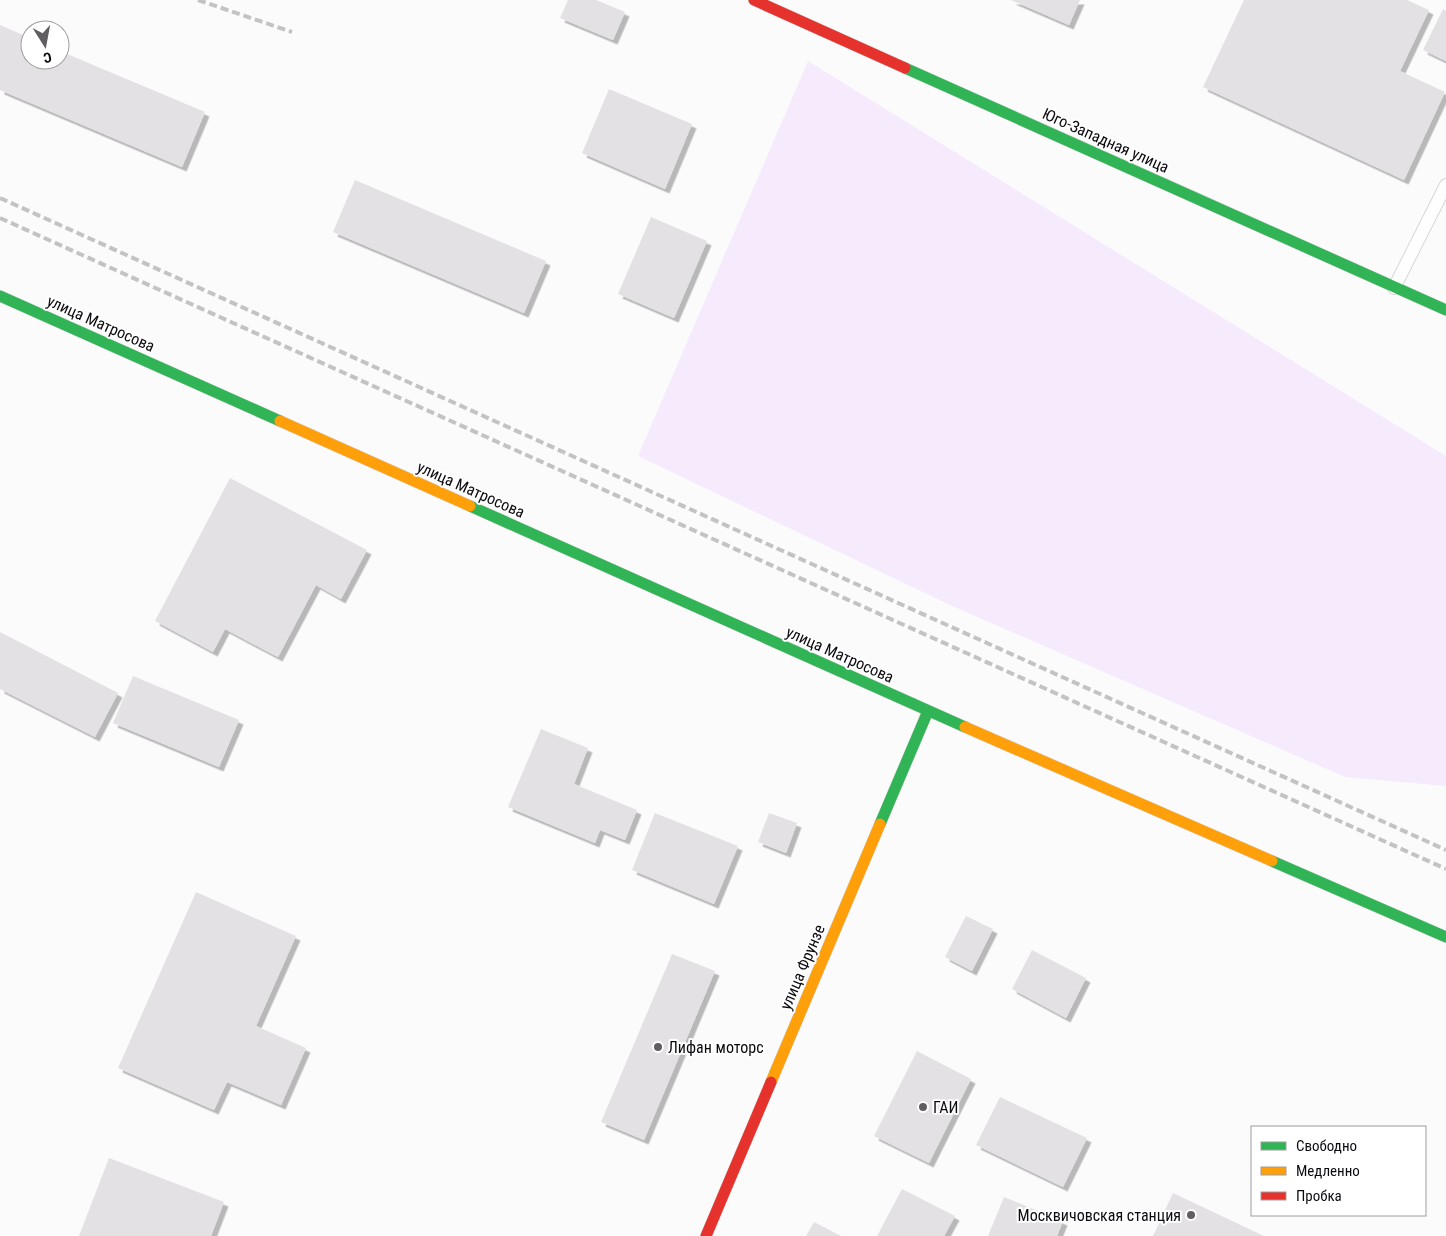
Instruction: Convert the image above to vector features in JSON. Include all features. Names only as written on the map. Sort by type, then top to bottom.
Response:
[{"type":"street","name":"Юго-Западная улица","points":[[754,0],[1446,310]]},
{"type":"street","name":"улица Матросова","points":[[0,296],[928,711],[1446,937]]},
{"type":"street","name":"улица Фрунзе","points":[[706,1236],[928,711]]},
{"type":"lane","points":[[1394,288],[1446,184]]},
{"type":"shaded area","points":[[808,61],[1446,456],[1446,786],[1345,777],[952,606],[638,456]]},
{"type":"building","points":[[568,0],[596,0],[625,12],[613,40],[560,18]]},
{"type":"building","points":[[1011,0],[1080,0],[1069,25]]},
{"type":"building","points":[[1244,0],[1407,0],[1429,10],[1400,71],[1445,92],[1404,180],[1203,87]]},
{"type":"building","points":[[1443,9],[1446,11],[1446,61],[1423,50]]},
{"type":"building","points":[[0,25],[20,34],[20,70],[70,70],[70,55],[205,112],[182,167],[0,90]]},
{"type":"building","points":[[609,89],[692,124],[665,189],[582,153]]},
{"type":"building","points":[[355,180],[546,261],[524,313],[333,232]]},
{"type":"building","points":[[651,217],[707,241],[674,318],[618,294]]},
{"type":"building","points":[[230,478],[367,550],[341,599],[316,585],[278,657],[225,629],[213,652],[155,621]]},
{"type":"building","points":[[0,632],[118,693],[95,737],[0,689]]},
{"type":"building","points":[[133,676],[239,720],[219,767],[113,723]]},
{"type":"building","points":[[541,729],[588,748],[574,784],[637,810],[625,840],[600,830],[595,843],[508,807]]},
{"type":"building","points":[[655,813],[738,846],[714,904],[632,870]]},
{"type":"building","points":[[769,813],[797,823],[786,853],[758,842]]},
{"type":"building","points":[[196,892],[296,936],[256,1026],[306,1048],[281,1105],[227,1082],[214,1110],[118,1068]]},
{"type":"building","points":[[966,916],[993,929],[972,971],[945,957]]},
{"type":"building","points":[[1032,950],[1086,978],[1066,1018],[1012,989]]},
{"type":"building","name":"Лифан моторс","points":[[672,954],[715,971],[644,1140],[601,1122]]},
{"type":"building","name":"ГАИ","points":[[917,1051],[971,1079],[929,1163],[874,1136]]},
{"type":"building","points":[[1000,1097],[1087,1138],[1063,1187],[976,1145]]},
{"type":"building","points":[[109,1158],[224,1202],[211,1236],[79,1236]]},
{"type":"building","points":[[902,1189],[955,1216],[944,1236],[877,1236]]},
{"type":"building","name":"Москвичовская станция","points":[[1173,1193],[1264,1236],[1153,1236]]},
{"type":"building","points":[[1004,1197],[1063,1221],[1057,1236],[988,1236]]},
{"type":"building","points":[[814,1222],[841,1236],[806,1236]]},
{"type":"railway","points":[[198,0],[292,32]]},
{"type":"railway","points":[[0,198],[1446,850]]},
{"type":"railway","points":[[0,218],[1446,869]]},
{"type":"traffic: fast","points":[[905,68],[1446,310]]},
{"type":"traffic: fast","points":[[0,296],[280,421]]},
{"type":"traffic: fast","points":[[470,506],[965,727]]},
{"type":"traffic: fast","points":[[880,824],[928,711]]},
{"type":"traffic: fast","points":[[1272,861],[1446,937]]},
{"type":"traffic: slow","points":[[280,421],[470,506]]},
{"type":"traffic: slow","points":[[965,727],[1272,861]]},
{"type":"traffic: slow","points":[[771,1082],[880,824]]},
{"type":"traffic: jam","points":[[754,0],[905,68]]},
{"type":"traffic: jam","points":[[706,1236],[771,1082]]},
{"type":"place","name":"Лифан моторс","points":[[658,1047]]},
{"type":"place","name":"ГАИ","points":[[923,1107]]},
{"type":"place","name":"Москвичовская станция","points":[[1191,1215]]}]
